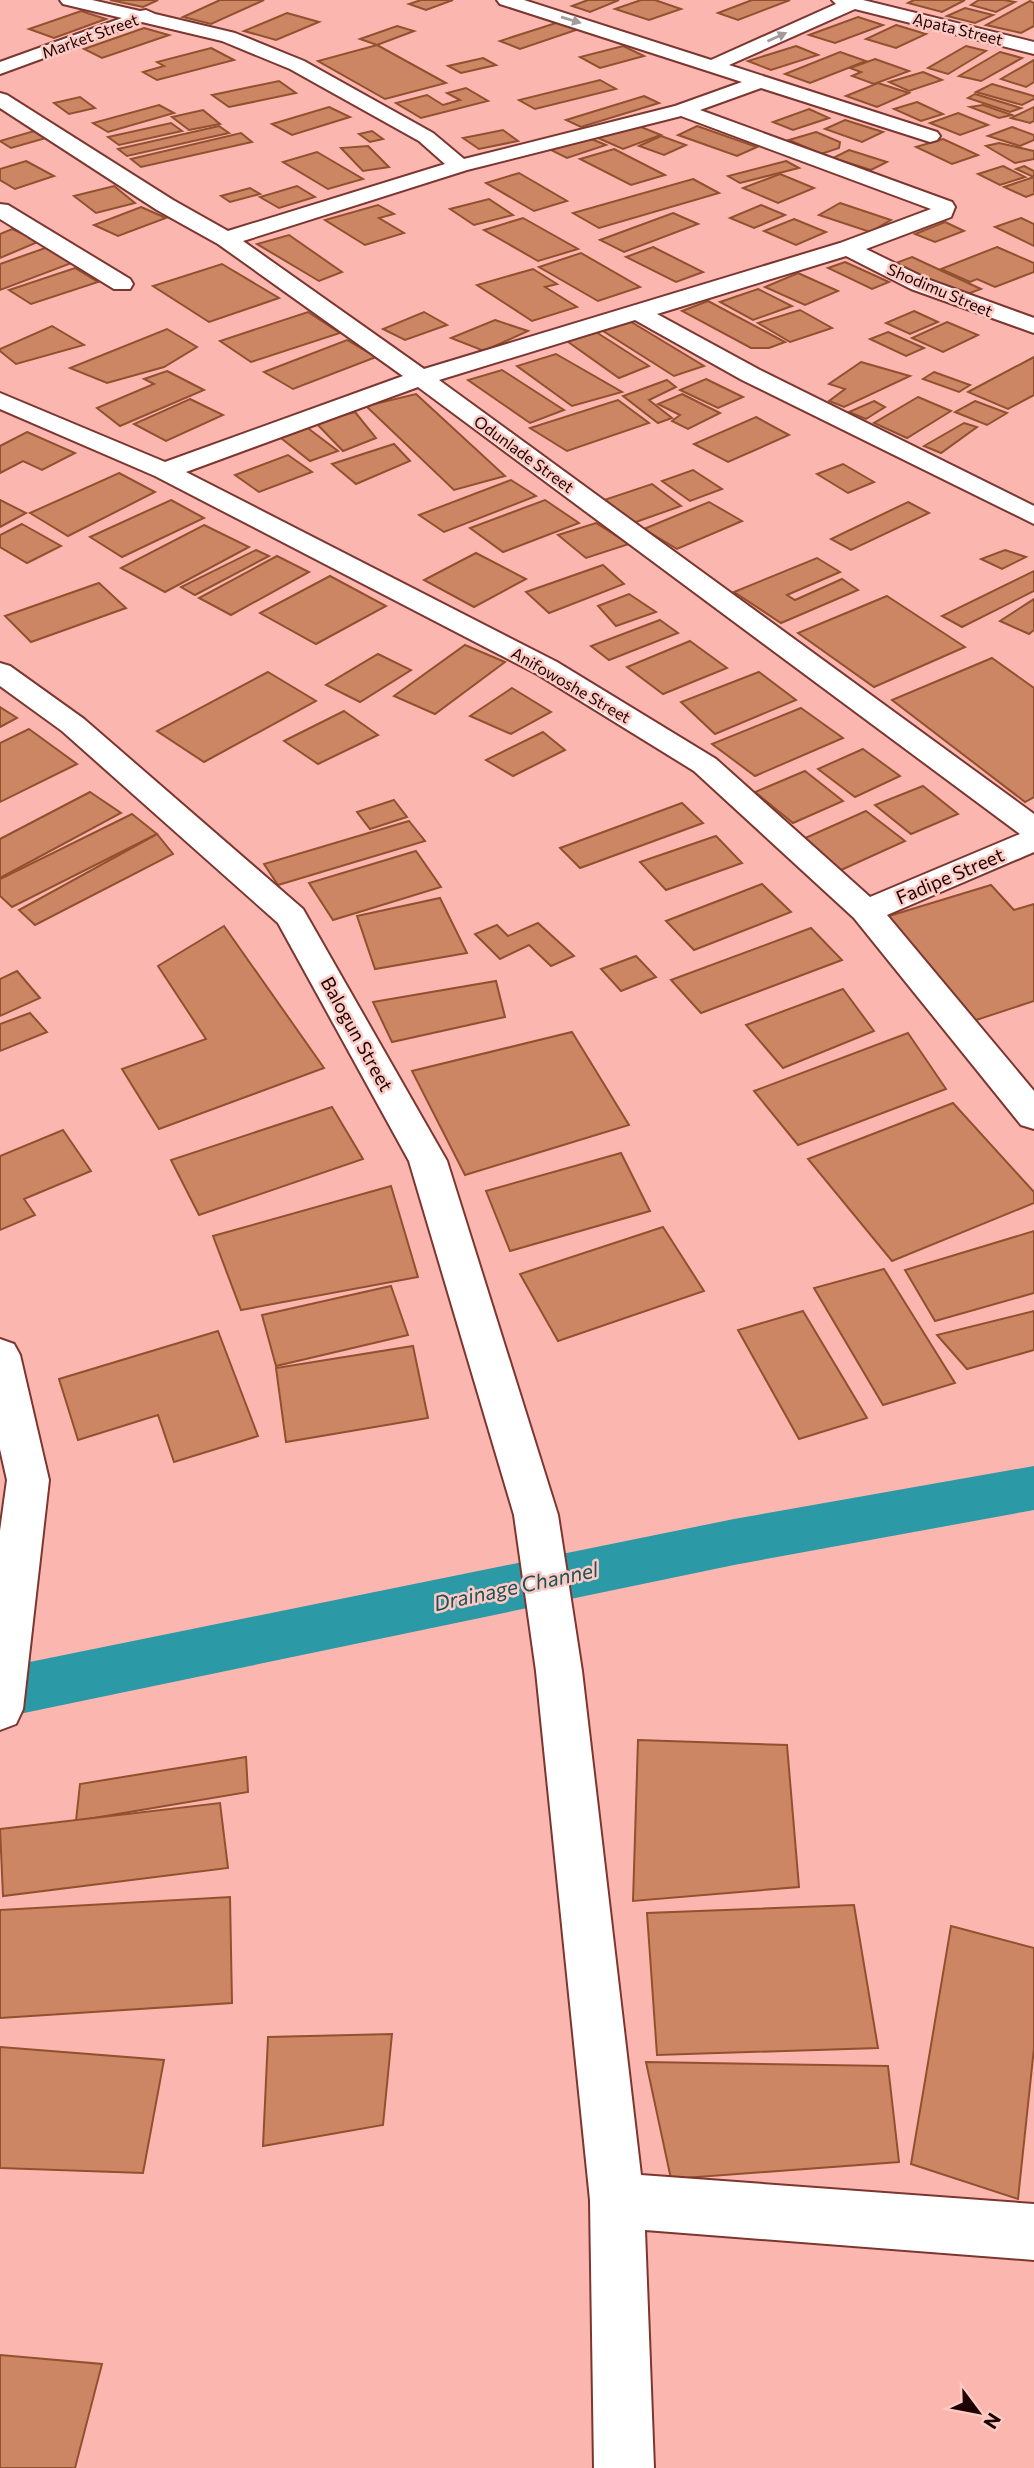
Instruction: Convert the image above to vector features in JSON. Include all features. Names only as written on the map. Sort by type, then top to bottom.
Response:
[{"type":"street","points":[[69,0],[228,37],[297,65],[426,137],[460,166]]},
{"type":"street","points":[[506,0],[930,136]]},
{"type":"street","points":[[715,65],[847,2]]},
{"type":"street","name":"Apata Street","points":[[847,2],[1034,48]]},
{"type":"street","name":"Market Street","points":[[0,68],[171,4]]},
{"type":"street","points":[[226,239],[460,166],[682,110],[758,82]]},
{"type":"street","name":"Odunlade Street","points":[[0,99],[165,205],[226,239],[421,378],[1034,829]]},
{"type":"street","points":[[164,471],[421,378],[848,248],[943,212],[944,206],[682,110]]},
{"type":"street","points":[[0,210],[122,284]]},
{"type":"street","name":"Shodimu Street","points":[[848,248],[919,284],[1034,326]]},
{"type":"street","points":[[635,311],[751,375],[1034,516]]},
{"type":"street","name":"Anifowoshe Street","points":[[0,400],[164,471],[547,668],[705,765],[866,911],[1034,1116]]},
{"type":"street","name":"Balogun Street","points":[[0,672],[74,725],[291,917],[428,1161],[536,1515],[559,1671],[617,2200],[624,2468]]},
{"type":"street","name":"Fadipe Street","points":[[866,911],[1034,841]]},
{"type":"street","points":[[0,1355],[28,1480],[0,1709]]},
{"type":"street","points":[[617,2200],[1034,2232]]},
{"type":"building","points":[[110,0],[158,0],[143,7]]},
{"type":"building","points":[[220,0],[264,0],[211,24],[183,17]]},
{"type":"building","points":[[421,0],[453,0],[426,10],[409,4]]},
{"type":"building","points":[[588,0],[619,0],[590,12],[572,6]]},
{"type":"building","points":[[641,0],[655,0],[681,9],[649,20],[615,9]]},
{"type":"building","points":[[752,0],[790,0],[738,20],[718,13]]},
{"type":"building","points":[[914,0],[965,0],[942,12],[908,3]]},
{"type":"building","points":[[979,0],[1015,2],[996,12],[971,5]]},
{"type":"building","points":[[1030,1],[1034,3],[1034,26],[1021,33],[986,25]]},
{"type":"building","points":[[965,8],[993,15],[975,23],[947,16]]},
{"type":"building","points":[[81,11],[106,19],[54,38],[29,29]]},
{"type":"building","points":[[287,13],[319,22],[276,40],[244,31]]},
{"type":"building","points":[[858,17],[883,25],[835,43],[809,35]]},
{"type":"building","points":[[559,22],[579,29],[520,49],[500,41]]},
{"type":"building","points":[[896,25],[926,34],[896,48],[866,39]]},
{"type":"building","points":[[397,26],[414,31],[377,45],[360,39]]},
{"type":"building","points":[[144,28],[169,35],[102,58],[84,49]]},
{"type":"building","points":[[377,45],[446,83],[385,99],[318,61]]},
{"type":"building","points":[[623,46],[644,56],[600,68],[580,57]]},
{"type":"building","points":[[796,46],[818,55],[771,70],[748,61]]},
{"type":"building","points":[[966,46],[986,51],[948,74],[928,68]]},
{"type":"building","points":[[211,48],[234,60],[157,80],[143,72],[164,66],[157,62]]},
{"type":"building","points":[[840,52],[866,61],[810,83],[785,74]]},
{"type":"building","points":[[1000,52],[1022,58],[981,81],[959,76]]},
{"type":"building","points":[[483,58],[496,65],[461,73],[448,66]]},
{"type":"building","points":[[875,59],[909,71],[874,84],[852,76],[861,72],[850,68]]},
{"type":"building","points":[[1034,60],[1034,82],[1026,87],[1001,79]]},
{"type":"building","points":[[923,72],[942,80],[909,91],[889,82]]},
{"type":"building","points":[[600,80],[616,89],[535,109],[519,100]]},
{"type":"building","points":[[279,81],[296,93],[229,107],[212,95]]},
{"type":"building","points":[[878,83],[909,93],[877,107],[846,96]]},
{"type":"building","points":[[992,84],[1034,96],[1034,99],[1022,105],[976,92]]},
{"type":"building","points":[[466,88],[488,101],[421,118],[396,103],[427,95],[443,105],[460,100],[447,93]]},
{"type":"building","points":[[975,94],[1021,108],[1010,112],[968,98]]},
{"type":"building","points":[[644,96],[659,103],[581,127],[566,120]]},
{"type":"building","points":[[80,97],[95,108],[69,114],[54,103]]},
{"type":"building","points":[[917,102],[943,114],[921,121],[894,109]]},
{"type":"building","points":[[159,105],[174,113],[108,132],[93,123]]},
{"type":"building","points":[[983,105],[1012,115],[999,118],[970,107]]},
{"type":"building","points":[[329,107],[350,117],[292,135],[272,124]]},
{"type":"building","points":[[1034,107],[1034,121],[1030,123],[1011,118]]},
{"type":"building","points":[[809,109],[829,118],[793,130],[773,122]]},
{"type":"building","points":[[203,110],[220,124],[189,130],[172,117]]},
{"type":"building","points":[[958,113],[988,125],[960,135],[930,123]]},
{"type":"building","points":[[845,120],[883,132],[862,142],[825,129]]},
{"type":"building","points":[[171,123],[182,131],[119,145],[108,137]]},
{"type":"building","points":[[636,125],[661,135],[623,149],[598,138]]},
{"type":"building","points":[[219,126],[229,133],[127,156],[118,149]]},
{"type":"building","points":[[697,126],[757,147],[737,156],[678,135]]},
{"type":"building","points":[[1012,127],[1034,135],[1034,140],[1020,146],[988,136]]},
{"type":"building","points":[[503,130],[518,141],[479,149],[463,138]]},
{"type":"building","points":[[34,131],[46,138],[11,148],[0,141]]},
{"type":"building","points":[[372,131],[383,139],[370,142],[359,134]]},
{"type":"building","points":[[816,132],[840,142],[839,148],[821,154],[789,140]]},
{"type":"building","points":[[241,133],[252,142],[141,167],[131,159]]},
{"type":"building","points":[[661,136],[686,145],[664,155],[639,146]]},
{"type":"building","points":[[589,138],[606,145],[567,158],[551,150]]},
{"type":"building","points":[[943,139],[978,155],[952,164],[916,147]]},
{"type":"building","points":[[999,143],[1034,151],[1034,159],[1015,163],[986,146]]},
{"type":"building","points":[[368,146],[389,167],[363,171],[341,148]]},
{"type":"building","points":[[614,149],[665,175],[631,185],[580,159]]},
{"type":"building","points":[[849,150],[887,162],[871,170],[833,158]]},
{"type":"building","points":[[317,152],[363,179],[328,189],[283,162]]},
{"type":"building","points":[[26,161],[54,176],[15,189],[0,180],[0,169]]},
{"type":"building","points":[[786,161],[799,168],[740,183],[728,176]]},
{"type":"building","points":[[1003,166],[1025,177],[1000,185],[978,174]]},
{"type":"building","points":[[1024,166],[1034,171],[1034,177],[1016,169]]},
{"type":"building","points":[[519,173],[567,201],[534,211],[486,183]]},
{"type":"building","points":[[780,174],[814,188],[778,203],[743,188]]},
{"type":"building","points":[[1034,177],[1034,194],[1026,197],[1004,187]]},
{"type":"building","points":[[693,179],[719,193],[599,228],[573,213]]},
{"type":"building","points":[[114,186],[135,203],[96,213],[74,196]]},
{"type":"building","points":[[297,186],[315,197],[279,208],[260,197]]},
{"type":"building","points":[[250,188],[260,194],[230,202],[221,196]]},
{"type":"building","points":[[489,199],[513,215],[474,225],[450,209]]},
{"type":"building","points":[[840,203],[891,220],[870,232],[819,215]]},
{"type":"building","points":[[378,205],[394,214],[379,218],[404,233],[365,245],[325,220]]},
{"type":"building","points":[[761,205],[785,215],[754,228],[730,218]]},
{"type":"building","points":[[141,207],[166,218],[118,236],[94,225]]},
{"type":"building","points":[[673,213],[698,224],[624,252],[600,240]]},
{"type":"building","points":[[523,218],[578,249],[538,261],[484,230]]},
{"type":"building","points":[[1021,218],[1034,224],[1034,246],[995,227]]},
{"type":"building","points":[[794,219],[826,232],[796,245],[764,231]]},
{"type":"building","points":[[945,222],[964,231],[935,242],[915,234]]},
{"type":"building","points":[[12,229],[40,241],[0,258],[0,234]]},
{"type":"building","points":[[289,235],[342,272],[319,281],[257,244]]},
{"type":"building","points":[[48,247],[77,261],[0,290],[0,264]]},
{"type":"building","points":[[653,247],[703,272],[676,282],[626,257]]},
{"type":"building","points":[[997,247],[1034,263],[1034,272],[995,287],[977,279],[970,282],[941,269]]},
{"type":"building","points":[[581,253],[640,287],[598,301],[539,267]]},
{"type":"building","points":[[912,257],[981,289],[962,296],[893,264]]},
{"type":"building","points":[[845,262],[889,282],[872,289],[828,268]]},
{"type":"building","points":[[222,264],[279,298],[209,322],[153,286]]},
{"type":"building","points":[[75,268],[98,282],[31,304],[9,290]]},
{"type":"building","points":[[533,269],[557,284],[545,287],[577,307],[532,321],[477,285]]},
{"type":"building","points":[[798,273],[838,291],[805,305],[765,287]]},
{"type":"building","points":[[758,289],[792,306],[753,320],[720,302]]},
{"type":"building","points":[[708,301],[785,342],[769,348],[751,348],[682,311]]},
{"type":"building","points":[[800,310],[832,328],[790,342],[758,323]]},
{"type":"building","points":[[914,311],[938,322],[910,334],[886,323]]},
{"type":"building","points":[[308,312],[340,333],[251,362],[220,341]]},
{"type":"building","points":[[424,312],[447,325],[405,340],[383,329]]},
{"type":"building","points":[[495,320],[528,331],[484,351],[451,338]]},
{"type":"building","points":[[628,320],[704,366],[674,376],[600,329]]},
{"type":"building","points":[[947,322],[978,335],[943,352],[912,338]]},
{"type":"building","points":[[52,326],[84,345],[16,364],[0,351],[0,349]]},
{"type":"building","points":[[167,329],[197,347],[164,367],[107,383],[70,368]]},
{"type":"building","points":[[596,332],[649,366],[619,378],[564,339]]},
{"type":"building","points":[[888,332],[924,348],[906,356],[870,339]]},
{"type":"building","points":[[347,340],[376,357],[293,389],[264,372]]},
{"type":"building","points":[[556,354],[622,392],[572,406],[517,366]]},
{"type":"building","points":[[1034,357],[1034,395],[1008,409],[968,392]]},
{"type":"building","points":[[861,362],[910,376],[844,407],[829,401],[845,389],[829,384]]},
{"type":"building","points":[[502,370],[564,410],[530,423],[468,380]]},
{"type":"building","points":[[167,371],[204,390],[120,426],[97,408],[154,384],[144,379]]},
{"type":"building","points":[[934,372],[970,385],[959,392],[923,379]]},
{"type":"building","points":[[706,379],[743,397],[718,408],[680,390]]},
{"type":"building","points":[[667,380],[676,387],[649,400],[672,418],[658,423],[623,396]]},
{"type":"building","points":[[416,394],[505,476],[454,490],[366,406]]},
{"type":"building","points":[[682,394],[720,413],[688,429],[672,421],[680,415],[658,404]]},
{"type":"building","points":[[918,397],[951,411],[907,438],[874,423]]},
{"type":"building","points":[[190,399],[223,415],[166,441],[134,424]]},
{"type":"building","points":[[618,400],[649,423],[567,451],[530,428]]},
{"type":"building","points":[[874,401],[885,407],[866,419],[849,412]]},
{"type":"building","points":[[975,401],[1007,413],[987,425],[955,412]]},
{"type":"building","points":[[355,412],[376,438],[343,451],[315,422]]},
{"type":"building","points":[[756,417],[789,435],[728,462],[694,444]]},
{"type":"building","points":[[964,423],[977,427],[941,453],[924,446]]},
{"type":"building","points":[[305,426],[338,451],[310,461],[277,435]]},
{"type":"building","points":[[27,432],[75,453],[42,470],[23,461],[0,473],[0,446]]},
{"type":"building","points":[[394,444],[410,461],[356,484],[332,464]]},
{"type":"building","points":[[288,455],[312,472],[259,492],[235,475]]},
{"type":"building","points":[[843,464],[874,482],[848,493],[817,474]]},
{"type":"building","points":[[693,470],[722,489],[690,501],[662,481]]},
{"type":"building","points":[[119,473],[155,492],[68,536],[30,513]]},
{"type":"building","points":[[511,480],[536,496],[444,532],[419,515]]},
{"type":"building","points":[[652,484],[681,506],[630,524],[601,501]]},
{"type":"building","points":[[0,500],[26,513],[0,527]]},
{"type":"building","points":[[171,500],[204,518],[122,557],[90,537]]},
{"type":"building","points":[[545,500],[579,523],[503,552],[470,528]]},
{"type":"building","points":[[709,502],[742,521],[677,549],[644,529]]},
{"type":"building","points":[[908,502],[929,513],[851,550],[831,539]]},
{"type":"building","points":[[596,523],[629,544],[586,558],[558,535]]},
{"type":"building","points":[[22,524],[61,546],[27,563],[0,547],[0,535]]},
{"type":"building","points":[[204,525],[249,547],[165,592],[121,568]]},
{"type":"building","points":[[256,550],[269,556],[195,595],[181,587]]},
{"type":"building","points":[[1005,550],[1026,557],[1002,569],[981,559]]},
{"type":"building","points":[[476,553],[526,579],[474,607],[424,580]]},
{"type":"building","points":[[277,556],[309,572],[231,615],[199,598]]},
{"type":"building","points":[[817,558],[840,572],[787,595],[795,600],[842,579],[858,590],[781,623],[734,592]]},
{"type":"building","points":[[603,565],[624,584],[549,613],[526,592]]},
{"type":"building","points":[[1034,571],[1034,591],[962,627],[942,616]]},
{"type":"building","points":[[330,576],[386,606],[316,644],[260,613]]},
{"type":"building","points":[[99,583],[126,608],[31,642],[5,616]]},
{"type":"building","points":[[629,594],[656,612],[616,626],[598,606]]},
{"type":"building","points":[[887,596],[965,647],[874,687],[798,633]]},
{"type":"building","points":[[1034,599],[1034,630],[1029,634],[1000,621]]},
{"type":"building","points":[[660,620],[678,633],[609,660],[591,646]]},
{"type":"building","points":[[690,641],[727,668],[663,694],[627,667]]},
{"type":"building","points":[[465,645],[505,662],[435,714],[394,696]]},
{"type":"building","points":[[378,654],[411,670],[360,702],[326,685]]},
{"type":"building","points":[[992,658],[1034,688],[1034,797],[1025,802],[892,700]]},
{"type":"building","points":[[268,672],[316,701],[204,762],[157,731]]},
{"type":"building","points":[[759,672],[796,700],[715,734],[681,702]]},
{"type":"building","points":[[512,688],[551,712],[511,734],[470,716]]},
{"type":"building","points":[[0,707],[17,718],[0,727]]},
{"type":"building","points":[[801,708],[843,738],[755,776],[712,744]]},
{"type":"building","points":[[344,711],[378,735],[318,764],[284,741]]},
{"type":"building","points":[[29,729],[77,764],[0,802],[0,743]]},
{"type":"building","points":[[543,732],[565,750],[513,776],[486,760]]},
{"type":"building","points":[[863,749],[900,776],[855,797],[818,769]]},
{"type":"building","points":[[805,771],[843,801],[793,823],[755,792]]},
{"type":"building","points":[[923,786],[958,814],[911,834],[875,805]]},
{"type":"building","points":[[90,792],[121,813],[0,878],[0,839]]},
{"type":"building","points":[[394,800],[407,817],[370,829],[357,812]]},
{"type":"building","points":[[682,803],[703,823],[580,868],[560,848]]},
{"type":"building","points":[[866,811],[905,841],[841,870],[803,839]]},
{"type":"building","points":[[132,814],[157,834],[12,907],[0,896],[0,879]]},
{"type":"building","points":[[409,821],[425,841],[278,885],[264,864]]},
{"type":"building","points":[[157,834],[173,854],[35,925],[19,910]]},
{"type":"building","points":[[716,836],[742,863],[666,890],[640,862]]},
{"type":"building","points":[[416,851],[441,887],[333,920],[309,883]]},
{"type":"building","points":[[762,884],[791,912],[694,950],[666,921]]},
{"type":"building","points":[[991,885],[1014,910],[1034,904],[1034,1001],[970,1022],[879,919]]},
{"type":"building","points":[[440,898],[467,953],[375,969],[357,916]]},
{"type":"building","points":[[538,923],[574,956],[551,966],[529,945],[500,959],[475,934],[497,925],[508,936]]},
{"type":"building","points":[[224,926],[324,1068],[159,1129],[122,1069],[206,1039],[158,966]]},
{"type":"building","points":[[811,928],[842,960],[701,1013],[671,980]]},
{"type":"building","points":[[636,956],[656,977],[621,991],[601,969]]},
{"type":"building","points":[[17,971],[40,998],[0,1016],[0,979]]},
{"type":"building","points":[[496,981],[505,1017],[392,1042],[373,1002]]},
{"type":"building","points":[[843,989],[874,1031],[783,1068],[746,1025]]},
{"type":"building","points":[[30,1013],[47,1032],[0,1051],[0,1024]]},
{"type":"building","points":[[572,1032],[629,1125],[465,1175],[412,1071]]},
{"type":"building","points":[[908,1033],[946,1089],[798,1145],[754,1091]]},
{"type":"building","points":[[953,1103],[1034,1192],[1034,1203],[892,1261],[808,1159]]},
{"type":"building","points":[[332,1107],[363,1159],[199,1215],[171,1160]]},
{"type":"building","points":[[63,1130],[91,1171],[24,1199],[35,1215],[0,1230],[0,1156]]},
{"type":"building","points":[[621,1153],[650,1211],[510,1251],[486,1191]]},
{"type":"building","points":[[391,1186],[418,1277],[241,1310],[213,1236]]},
{"type":"building","points":[[663,1227],[704,1291],[558,1341],[520,1274]]},
{"type":"building","points":[[1034,1231],[1034,1293],[935,1321],[905,1270]]},
{"type":"building","points":[[884,1269],[955,1383],[883,1405],[814,1288]]},
{"type":"building","points":[[391,1286],[408,1335],[276,1366],[262,1315]]},
{"type":"building","points":[[803,1311],[867,1418],[799,1439],[738,1330]]},
{"type":"building","points":[[1034,1311],[1034,1350],[967,1369],[937,1335]]},
{"type":"building","points":[[218,1331],[258,1436],[174,1462],[158,1415],[78,1440],[59,1379]]},
{"type":"building","points":[[413,1346],[428,1418],[286,1442],[276,1368]]},
{"type":"building","points":[[638,1740],[787,1745],[799,1887],[633,1901]]},
{"type":"building","points":[[246,1757],[248,1792],[76,1821],[80,1784]]},
{"type":"building","points":[[220,1803],[228,1868],[3,1896],[0,1829]]},
{"type":"building","points":[[230,1897],[232,2003],[0,2018],[0,1910]]},
{"type":"building","points":[[854,1905],[878,2048],[657,2055],[647,1913]]},
{"type":"building","points":[[951,1926],[1034,1948],[1034,2048],[1018,2199],[911,2164]]},
{"type":"building","points":[[392,2034],[383,2125],[263,2146],[268,2037]]},
{"type":"building","points":[[0,2047],[164,2060],[143,2173],[0,2168]]},
{"type":"building","points":[[646,2062],[888,2066],[899,2162],[671,2179]]},
{"type":"building","points":[[0,2355],[102,2364],[75,2468],[0,2468]]},
{"type":"waterway","name":"Drainage Channel","points":[[0,1693],[734,1542],[1034,1488]]}]
